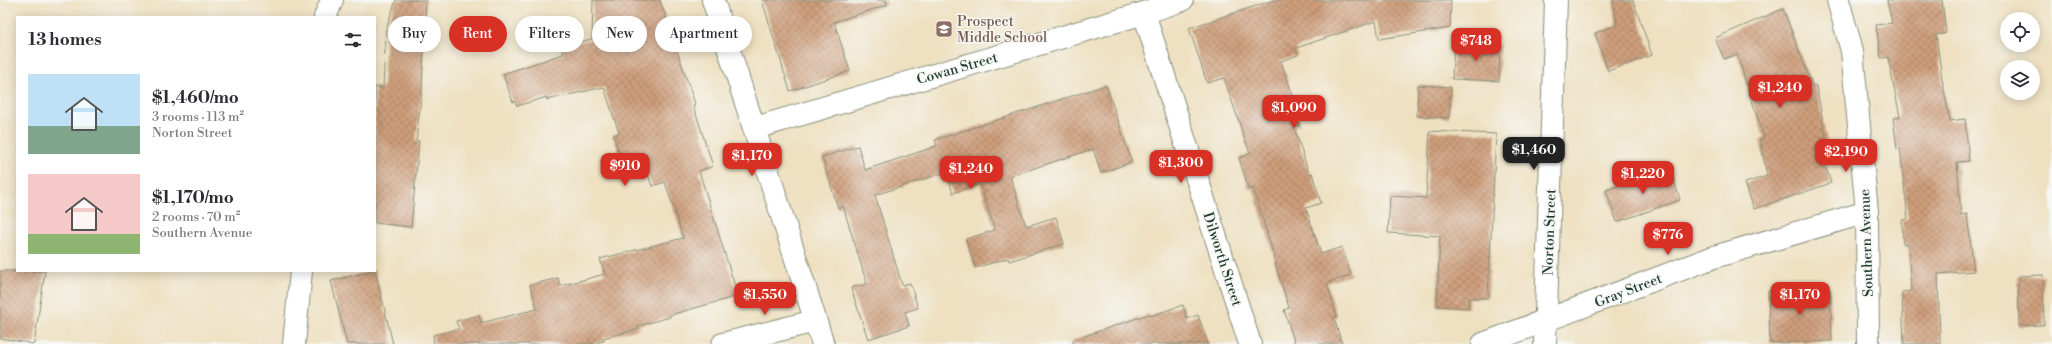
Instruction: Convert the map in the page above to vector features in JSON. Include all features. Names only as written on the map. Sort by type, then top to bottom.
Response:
[{"type":"street","points":[[326,16],[332,0]]},
{"type":"street","points":[[712,0],[755,128],[822,344]]},
{"type":"street","name":"Cowan Street","points":[[755,128],[1144,13],[1182,0]]},
{"type":"street","name":"Norton Street","points":[[1545,344],[1556,0]]},
{"type":"street","name":"Southern Avenue","points":[[1838,0],[1852,50],[1867,212],[1868,344]]},
{"type":"street","name":"Dilworth Street","points":[[1144,13],[1250,344]]},
{"type":"street","name":"Gray Street","points":[[1483,344],[1714,257],[1867,212]]},
{"type":"street","points":[[294,344],[301,272]]},
{"type":"street","points":[[723,344],[815,321]]},
{"type":"building","points":[[396,0],[426,0],[425,16],[390,16]]},
{"type":"building","points":[[593,0],[660,0],[665,16],[655,16],[655,52],[678,52],[695,104],[693,105],[713,166],[699,171],[738,296],[670,315],[670,317],[638,326],[639,329],[603,338],[604,341],[590,344],[434,344],[433,335],[459,329],[456,321],[479,315],[481,323],[537,309],[530,285],[558,278],[560,286],[605,274],[600,259],[683,238],[665,182],[652,186],[642,156],[622,162],[613,135],[619,133],[604,87],[547,100],[547,97],[517,106],[515,101],[513,102],[503,74],[563,54],[563,52],[584,52],[584,41],[592,39],[592,52],[647,52],[647,16],[593,16]]},
{"type":"building","points":[[762,0],[886,0],[887,5],[834,22],[850,71],[790,91]]},
{"type":"building","points":[[1274,0],[1451,0],[1450,28],[1379,39],[1376,21],[1296,48],[1298,55],[1281,61],[1293,96],[1290,97],[1300,125],[1294,127],[1309,174],[1312,173],[1321,203],[1306,208],[1321,254],[1342,247],[1351,275],[1327,283],[1337,317],[1334,318],[1342,344],[1295,344],[1284,310],[1289,308],[1274,260],[1275,259],[1253,188],[1249,190],[1239,158],[1250,154],[1224,78],[1207,83],[1189,28]]},
{"type":"building","points":[[1613,0],[1633,0],[1652,55],[1608,71],[1595,33],[1617,25]]},
{"type":"building","points":[[1887,0],[1942,0],[1946,33],[1936,35],[1950,121],[1965,119],[1969,161],[1957,162],[1961,215],[1967,214],[1974,271],[1938,274],[1940,344],[1904,344],[1902,292],[1911,291],[1908,244],[1903,244],[1902,220],[1908,219],[1900,148],[1897,149],[1893,118],[1900,117],[1888,57],[1881,58],[1876,25],[1892,23]]},
{"type":"building","points":[[1783,9],[1813,87],[1816,86],[1828,148],[1820,149],[1831,183],[1754,209],[1745,183],[1767,176],[1760,139],[1764,138],[1737,54],[1724,59],[1715,38]]},
{"type":"building","points":[[388,23],[388,52],[424,52],[422,90],[416,141],[419,141],[411,227],[376,223],[376,87],[383,88],[386,29]]},
{"type":"building","points":[[1454,43],[1500,45],[1499,81],[1452,79]]},
{"type":"building","points":[[1106,85],[1132,162],[1101,173],[1093,149],[1010,176],[1026,226],[1056,217],[1064,244],[1009,261],[1008,258],[975,268],[966,239],[995,230],[980,184],[953,193],[946,172],[875,195],[902,285],[910,283],[918,308],[905,312],[909,326],[868,339],[851,288],[867,284],[843,206],[838,208],[822,157],[858,146],[865,170],[937,146],[935,140]]},
{"type":"building","points":[[1418,85],[1451,87],[1449,118],[1417,116]]},
{"type":"building","points":[[1430,131],[1496,134],[1488,298],[1469,298],[1468,308],[1437,306],[1440,236],[1388,233],[1390,196],[1426,198]]},
{"type":"building","points":[[1670,168],[1680,200],[1617,222],[1606,190]]},
{"type":"building","points":[[0,271],[45,272],[34,344],[0,338]]},
{"type":"building","points":[[367,272],[375,272],[393,344],[347,344],[331,281]]},
{"type":"building","points":[[2043,275],[2044,325],[2019,326],[2018,276]]},
{"type":"building","points":[[1830,289],[1832,341],[1770,343],[1768,291]]},
{"type":"building","points":[[1183,305],[1187,319],[1198,315],[1208,344],[1073,344],[1073,340],[1149,314],[1150,316]]},
{"type":"place","name":"Prospect Middle School","points":[[944,29]]}]
